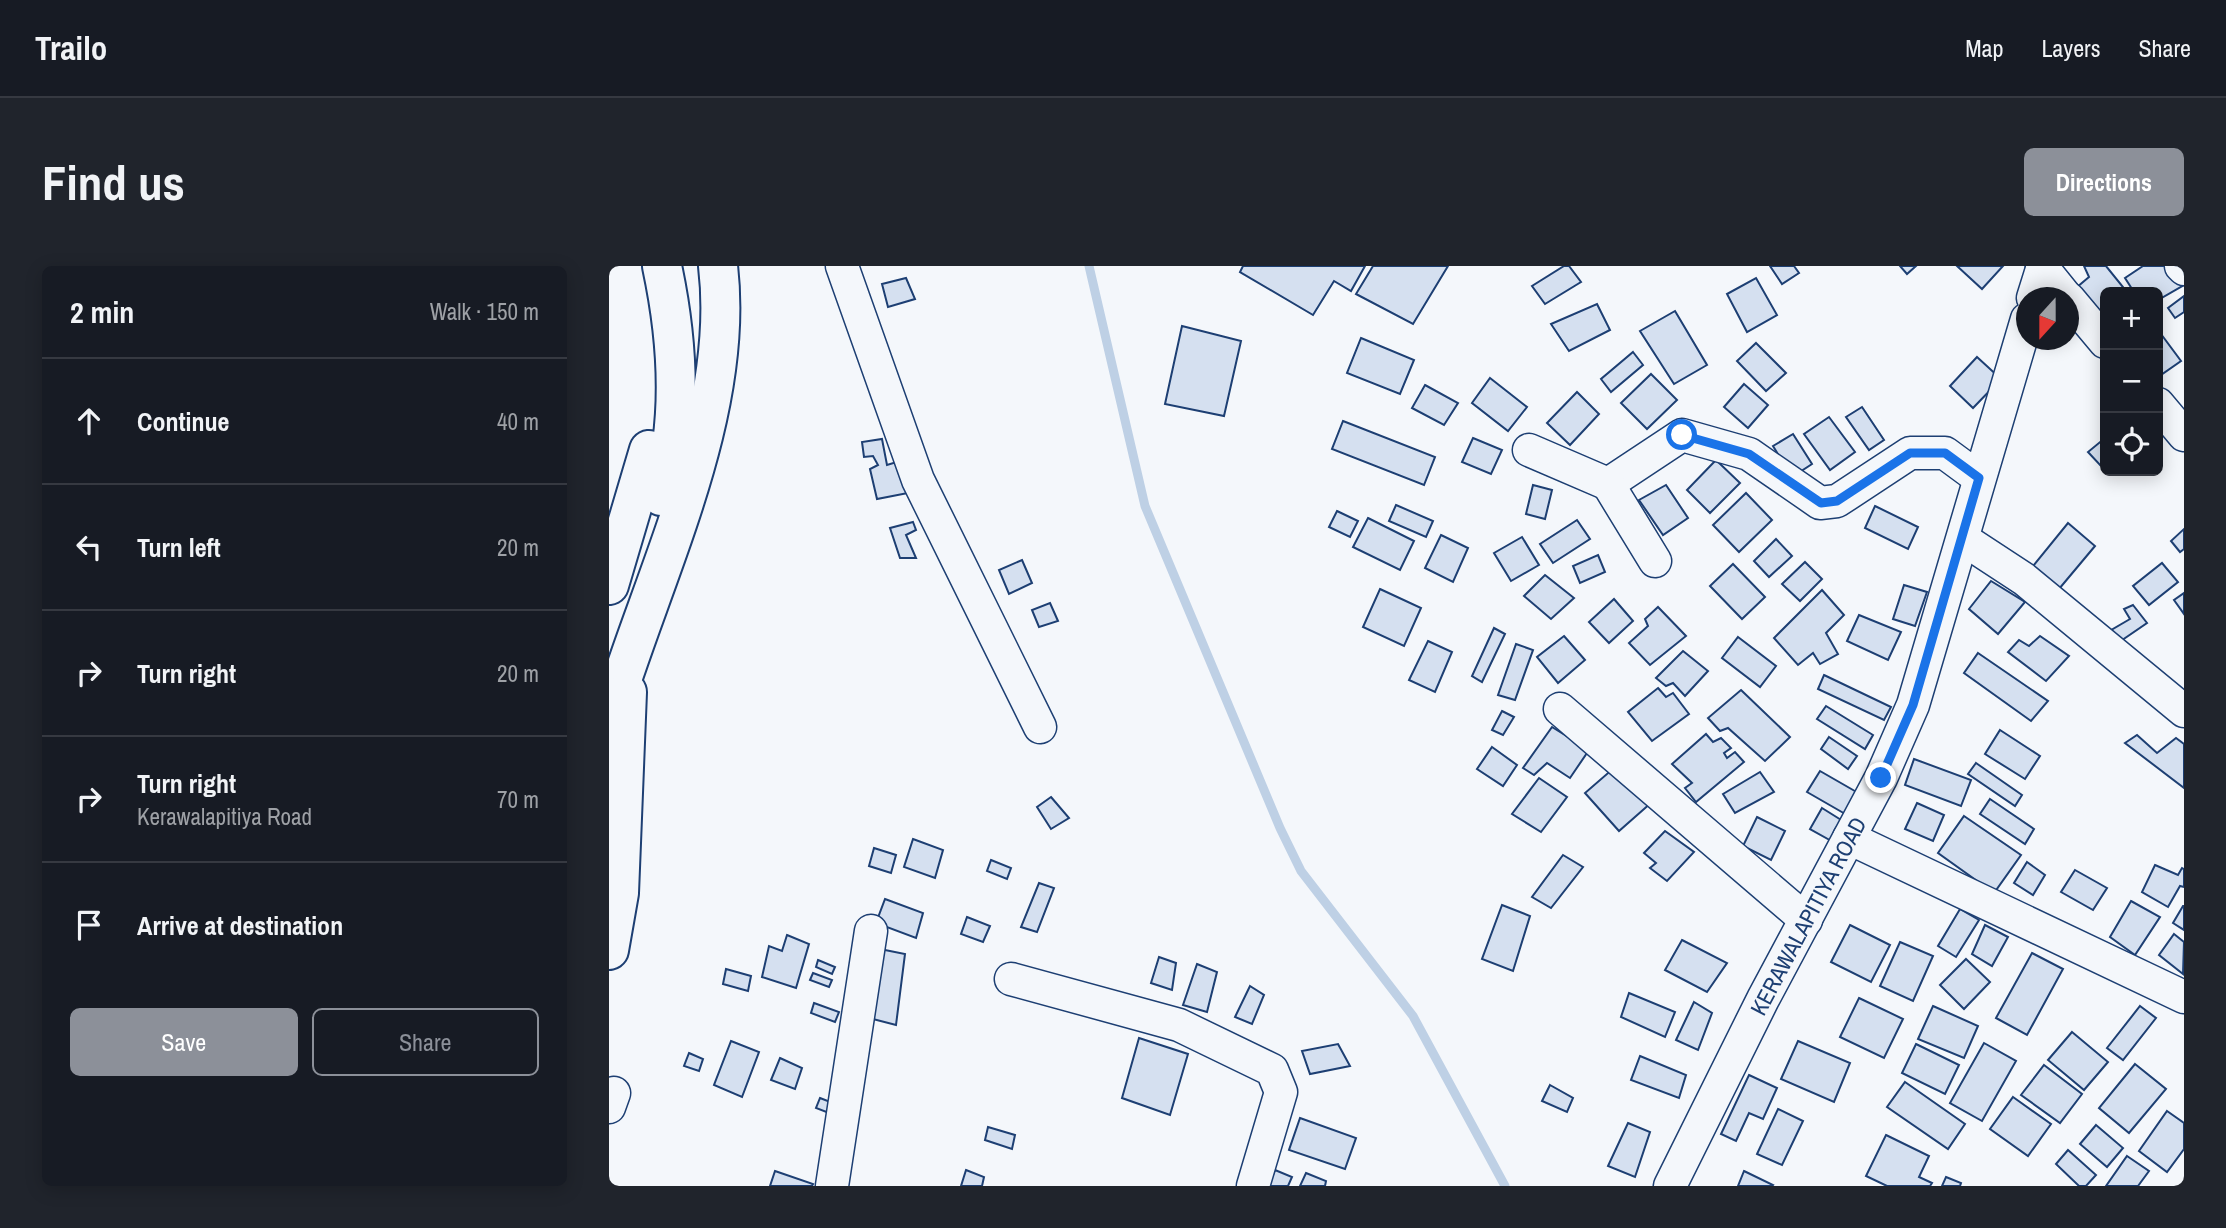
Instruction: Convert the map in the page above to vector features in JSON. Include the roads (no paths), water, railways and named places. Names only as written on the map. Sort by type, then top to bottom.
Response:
[{"type":"highway","points":[[609,585],[649,448],[657,386],[647,306],[633,266]]},
{"type":"highway","points":[[609,720],[619,658],[670,466],[677,383],[671,311],[662,266]]},
{"type":"highway","points":[[609,950],[619,893],[619,658],[683,512],[719,343],[718,266]]},
{"type":"street","points":[[842,266],[918,480],[1040,727]]},
{"type":"street","points":[[2036,287],[2042,267]]},
{"type":"street","points":[[2042,267],[2059,287]]},
{"type":"street","points":[[2079,311],[2100,336]]},
{"type":"street","name":"KERAWALAPITIYA ROAD","points":[[1670,1186],[1881,778],[1913,705],[2018,350]]},
{"type":"street","points":[[2163,410],[2184,435]]},
{"type":"street","points":[[1608,484],[1682,435],[1749,454],[1821,503],[1837,501],[1910,453],[1945,453],[1979,478]]},
{"type":"street","points":[[1529,450],[1608,484],[1655,561]]},
{"type":"street","points":[[1963,539],[2024,579],[2184,710]]},
{"type":"street","points":[[1560,709],[1806,920]]},
{"type":"street","points":[[1849,838],[2184,998]]},
{"type":"street","points":[[832,1186],[870,932]]},
{"type":"street","points":[[1011,979],[1179,1025],[1272,1069],[1281,1092],[1253,1186]]},
{"type":"waterway","points":[[1089,266],[1145,506],[1280,828],[1301,871],[1413,1016],[1505,1186]]}]
